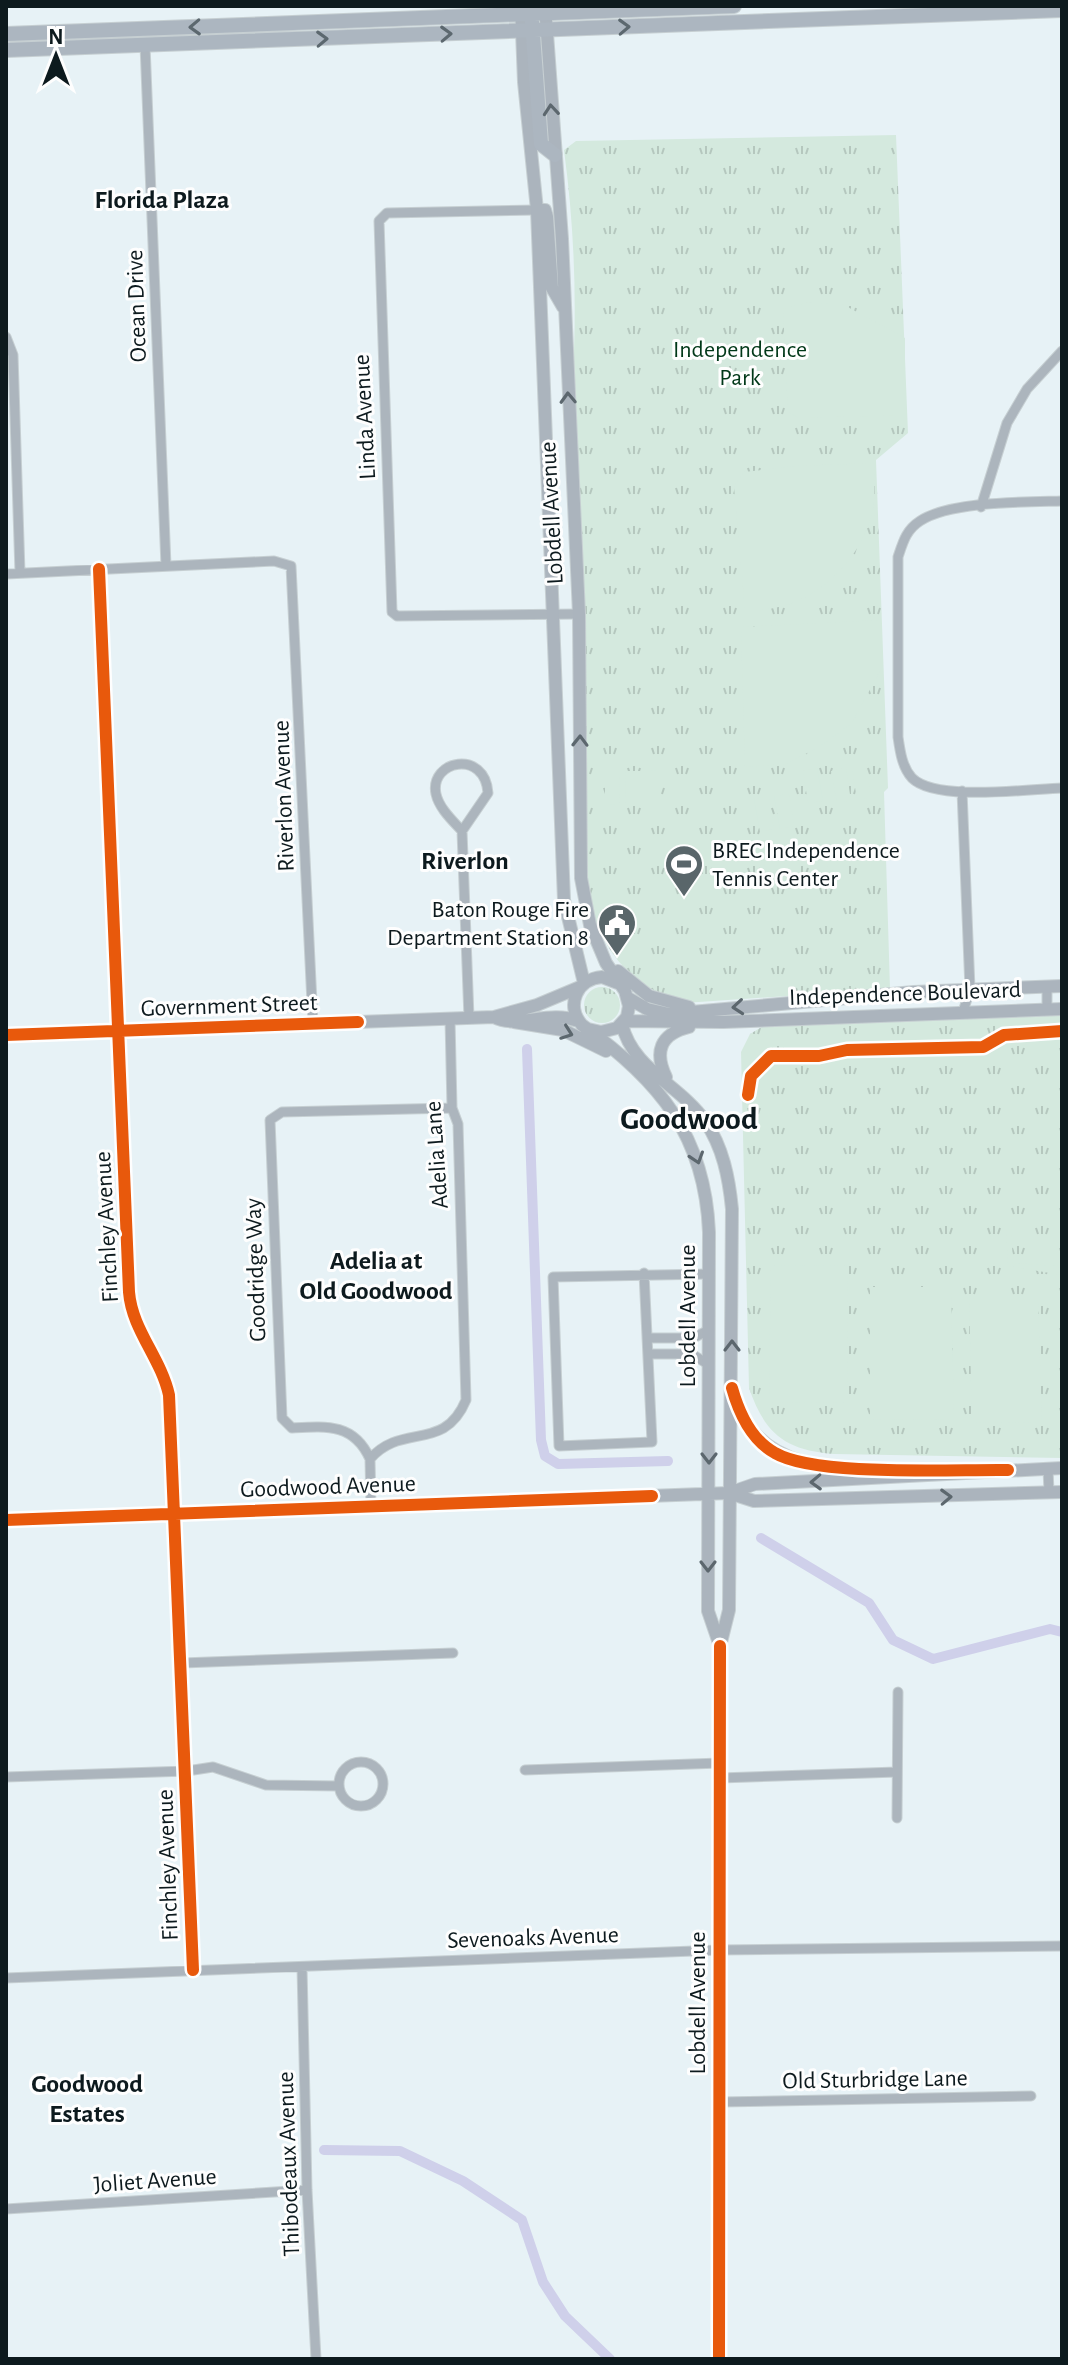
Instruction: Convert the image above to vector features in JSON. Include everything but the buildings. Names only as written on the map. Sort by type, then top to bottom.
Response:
[{"type":"main road","points":[[6,34],[533,11],[734,6]]},
{"type":"main road","points":[[6,50],[533,30],[795,13],[1062,10]]},
{"type":"main road","points":[[533,11],[538,126],[541,144],[555,155]]},
{"type":"main road","points":[[273,23],[274,40]]},
{"type":"main road","name":"Lobdell Avenue","points":[[533,30],[537,210],[564,900],[582,985]]},
{"type":"main road","name":"Lobdell Avenue","points":[[555,155],[579,614],[581,878],[590,925],[606,963],[625,992]]},
{"type":"main road","points":[[537,210],[545,210],[547,217],[552,288],[564,310]]},
{"type":"main road","points":[[606,963],[658,1001],[712,1009]]},
{"type":"main road","points":[[560,996],[579,964]]},
{"type":"main road","points":[[703,1022],[623,1022],[601,1032],[583,1025],[573,1006],[582,985],[602,977],[661,1013],[712,1009]]},
{"type":"main road","name":"Government Street","points":[[6,1035],[494,1017],[560,996],[582,985]]},
{"type":"main road","name":"Independence Boulevard","points":[[712,1009],[970,989],[1062,986]]},
{"type":"main road","points":[[623,1022],[629,1012],[625,992]]},
{"type":"main road","name":"Independence Boulevard","points":[[703,1022],[1062,1009]]},
{"type":"main road","name":"Government Street","points":[[494,1017],[514,1022],[548,1015],[583,1025]]},
{"type":"main road","points":[[514,1022],[563,1030],[617,1054]]},
{"type":"main road","name":"Lobdell Avenue","points":[[623,1022],[634,1053],[705,1120],[727,1169],[733,1232],[729,1610],[720,1646],[719,2359]]},
{"type":"main road","points":[[668,1082],[658,1063],[661,1044],[677,1030],[703,1022]]},
{"type":"main road","name":"Lobdell Avenue","points":[[583,1025],[657,1090],[686,1131],[701,1168],[709,1232],[708,1611],[720,1646]]},
{"type":"main road","points":[[686,1131],[705,1120]]},
{"type":"main road","points":[[709,1232],[733,1232]]},
{"type":"main road","points":[[732,1388],[740,1413],[755,1436],[775,1453],[809,1465],[1008,1470]]},
{"type":"main road","points":[[729,1493],[755,1484],[879,1480],[1062,1468]]},
{"type":"main road","points":[[832,1501],[842,1488],[879,1480]]},
{"type":"main road","points":[[729,1493],[754,1501],[1056,1493]]},
{"type":"main road","name":"Goodwood Avenue","points":[[6,1520],[729,1493]]},
{"type":"street","name":"Ocean Drive","points":[[145,45],[166,566]]},
{"type":"street","name":"Linda Avenue","points":[[537,210],[473,209],[381,216],[379,311],[392,612],[397,616],[555,615]]},
{"type":"street","points":[[6,337],[13,355],[20,573]]},
{"type":"street","points":[[981,507],[1007,423],[1027,389],[1062,351]]},
{"type":"street","points":[[1062,501],[947,511],[921,520],[905,535],[898,557],[901,758],[913,779],[931,787],[962,791],[1062,788]]},
{"type":"street","name":"Riverlon Avenue","points":[[166,566],[274,561],[291,566],[313,1024]]},
{"type":"street","points":[[6,574],[166,566]]},
{"type":"street","name":"Finchley Avenue","points":[[99,569],[130,1303],[167,1386],[187,1771],[193,1970]]},
{"type":"street","points":[[555,615],[579,614]]},
{"type":"street","points":[[462,831],[444,811],[436,797],[435,786],[442,771],[463,764],[474,766],[483,773],[488,793],[462,831],[469,1018]]},
{"type":"street","points":[[962,791],[970,989],[963,1012]]},
{"type":"street","points":[[1047,986],[1047,1009]]},
{"type":"street","name":"Adelia Lane","points":[[370,1459],[397,1439],[427,1437],[446,1429],[466,1400],[458,1124],[452,1108],[450,1019]]},
{"type":"street","name":"Goodridge Way","points":[[370,1459],[360,1443],[344,1429],[292,1428],[283,1422],[280,1411],[271,1117],[282,1112],[452,1108]]},
{"type":"street","points":[[644,1273],[652,1442],[559,1446],[553,1277],[644,1273],[709,1274]]},
{"type":"street","points":[[647,1338],[693,1338],[709,1330]]},
{"type":"street","points":[[648,1354],[692,1354],[709,1365]]},
{"type":"street","points":[[370,1459],[371,1507]]},
{"type":"street","points":[[1048,1468],[1056,1493]]},
{"type":"street","points":[[182,1663],[453,1653]]},
{"type":"street","points":[[897,1818],[898,1692]]},
{"type":"street","points":[[365,1762],[381,1773],[384,1783],[377,1801],[358,1806],[342,1796],[339,1786],[346,1768],[365,1762]]},
{"type":"street","points":[[525,1770],[720,1763]]},
{"type":"street","points":[[6,1777],[187,1771],[213,1767],[266,1785],[339,1786]]},
{"type":"street","points":[[720,1778],[897,1772]]},
{"type":"street","name":"Sevenoaks Avenue","points":[[6,1978],[719,1950],[1062,1946]]},
{"type":"street","name":"Thibodeaux Avenue","points":[[302,1967],[307,2190],[316,2359]]},
{"type":"street","name":"Old Sturbridge Lane","points":[[719,2102],[1031,2096]]},
{"type":"street","name":"Joliet Avenue","points":[[6,2209],[307,2190]]},
{"type":"green space","name":"Independence Park","points":[[896,135],[908,433],[876,460],[888,788],[884,792],[890,989],[684,1003],[646,985],[618,961],[599,929],[585,889],[573,374],[574,262],[564,150],[576,141]]},
{"type":"green space","points":[[810,302],[844,305],[905,338],[905,415],[799,418],[788,412],[783,309]]},
{"type":"green space","points":[[874,463],[872,513],[865,534],[841,570],[808,596],[788,605],[745,610],[734,486],[744,472],[795,466]]},
{"type":"green space","points":[[881,620],[881,669],[852,723],[819,747],[786,764],[745,767],[741,627]]},
{"type":"green space","points":[[866,766],[871,798],[857,800],[852,768]]},
{"type":"green space","points":[[817,768],[823,801],[808,803],[803,771]]},
{"type":"green space","points":[[846,768],[851,801],[837,803],[831,771]]},
{"type":"green space","points":[[661,770],[661,803],[646,803],[646,771]]},
{"type":"green space","points":[[625,771],[640,771],[640,804],[626,804]]},
{"type":"green space","points":[[605,772],[619,772],[620,804],[605,805]]},
{"type":"green space","points":[[789,794],[794,826],[780,829],[774,796]]},
{"type":"green space","points":[[769,797],[774,829],[760,832],[754,799]]},
{"type":"green space","points":[[843,843],[849,875],[834,877],[829,845]]},
{"type":"green space","points":[[824,846],[829,878],[815,881],[810,848]]},
{"type":"green space","points":[[797,849],[802,882],[788,884],[783,852]]},
{"type":"green space","points":[[777,853],[782,885],[768,888],[763,855]]},
{"type":"green space","points":[[602,987],[615,992],[620,1005],[615,1018],[602,1023],[589,1018],[584,1005],[589,992]]},
{"type":"green space","points":[[1062,1013],[1062,1458],[834,1454],[802,1448],[779,1437],[762,1417],[749,1388],[741,1052],[750,1034],[765,1025]]},
{"type":"green space","points":[[1006,1227],[1011,1227],[1013,1263],[1058,1266],[1062,1275],[1008,1266]]},
{"type":"green space","points":[[771,1265],[848,1266],[847,1403],[769,1402]]},
{"type":"green space","points":[[870,1287],[951,1287],[954,1420],[870,1419]]},
{"type":"green space","points":[[969,1301],[1038,1301],[1042,1422],[972,1423]]},
{"type":"waterway","points":[[527,1049],[541,1440],[545,1456],[558,1464],[668,1461]]},
{"type":"waterway","points":[[761,1538],[869,1603],[893,1640],[933,1659],[1050,1629],[1062,1632]]},
{"type":"waterway","points":[[324,2150],[400,2151],[463,2181],[522,2220],[543,2282],[565,2316],[610,2359]]},
{"type":"cycle path","points":[[99,569],[129,1292],[135,1319],[160,1369],[169,1395],[193,1970]]},
{"type":"cycle path","points":[[6,1035],[358,1022]]},
{"type":"cycle path","points":[[748,1095],[751,1076],[771,1056],[819,1056],[847,1050],[983,1047],[1004,1035],[1062,1031]]},
{"type":"cycle path","points":[[732,1388],[742,1416],[759,1441],[775,1453],[795,1461],[853,1469],[1008,1470]]},
{"type":"cycle path","points":[[6,1520],[652,1496]]},
{"type":"cycle path","points":[[719,2359],[720,1646]]},
{"type":"place","name":"BREC Independence Tennis Center","points":[[684,898]]},
{"type":"place","name":"Baton Rouge Fire Department Station 8","points":[[617,957]]},
{"type":"district","name":"Florida Plaza","points":[[162,199]]},
{"type":"district","name":"Riverlon","points":[[465,860]]},
{"type":"district","name":"Goodwood","points":[[689,1118]]},
{"type":"district","name":"Adelia at Old Goodwood","points":[[376,1275]]},
{"type":"district","name":"Goodwood Estates","points":[[87,2098]]}]
